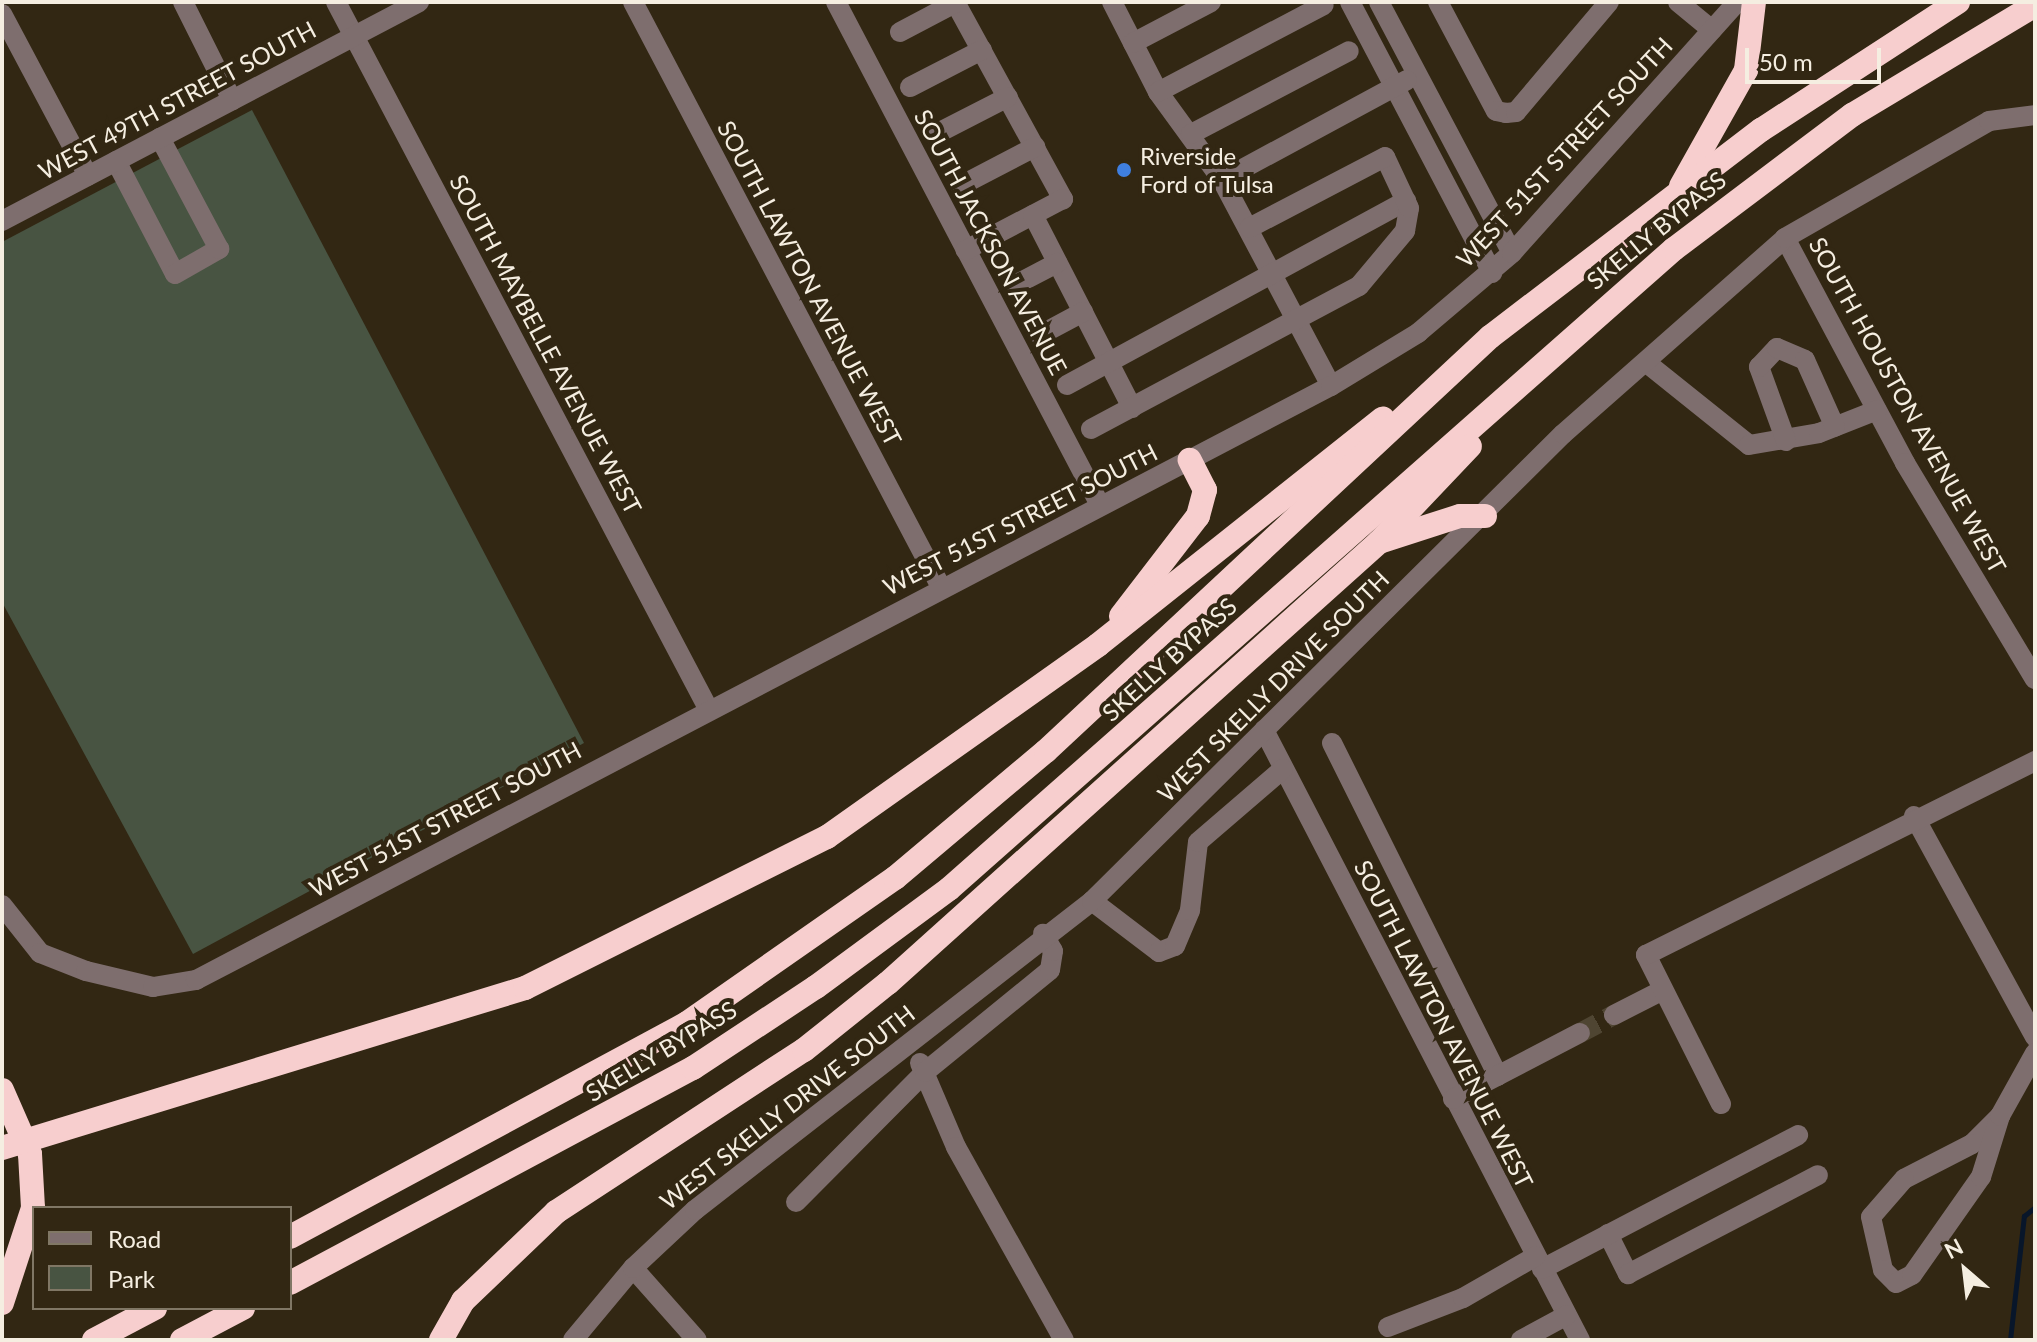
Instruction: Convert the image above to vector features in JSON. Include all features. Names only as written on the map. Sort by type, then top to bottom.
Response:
[{"type":"highway","points":[[1677,194],[1746,70],[1754,2]]},
{"type":"highway","name":"SKELLY BYPASS","points":[[292,1236],[673,1031],[895,878],[1046,751],[1490,337],[1677,194],[1858,63],[1958,2]]},
{"type":"highway","name":"SKELLY BYPASS","points":[[292,1282],[693,1068],[949,889],[1591,318],[1852,115],[2035,5]]},
{"type":"highway","points":[[441,1340],[463,1301],[546,1221],[804,1050],[888,983],[1379,542],[1591,318]]},
{"type":"highway","points":[[2,1148],[525,988],[800,850],[930,771],[1098,645],[1490,337]]},
{"type":"highway","points":[[1098,645],[1198,516],[1205,490],[1190,460]]},
{"type":"highway","points":[[1379,542],[1460,516],[1485,516]]},
{"type":"highway","points":[[2,1090],[23,1131],[33,1180],[29,1229],[2,1303]]},
{"type":"highway","points":[[94,1340],[151,1310]]},
{"type":"highway","points":[[182,1340],[239,1310]]},
{"type":"street","points":[[183,2],[232,100]]},
{"type":"street","name":"SOUTH MAYBELLE AVENUE WEST","points":[[336,2],[709,710]]},
{"type":"street","name":"WEST 49TH STREET SOUTH","points":[[2,221],[419,2]]},
{"type":"street","name":"SOUTH LAWTON AVENUE WEST","points":[[633,2],[942,589]]},
{"type":"street","name":"SOUTH JACKSON AVENUE","points":[[836,2],[1100,505]]},
{"type":"street","points":[[900,32],[956,2],[1063,199],[966,250]]},
{"type":"street","points":[[1112,2],[1158,92],[1222,180],[1331,386]]},
{"type":"street","points":[[1133,43],[1211,2]]},
{"type":"street","points":[[1350,2],[1492,273]]},
{"type":"street","points":[[1379,2],[1512,253]]},
{"type":"street","points":[[1438,2],[1496,111],[1506,113],[1516,112],[1609,2]]},
{"type":"street","points":[[1678,2],[1712,30]]},
{"type":"street","name":"WEST 51ST STREET SOUTH","points":[[2,905],[40,953],[153,987],[196,980],[1331,386],[1418,333],[1512,253],[1737,2]]},
{"type":"street","points":[[1158,92],[1324,5]]},
{"type":"street","points":[[2,14],[88,176]]},
{"type":"street","points":[[910,87],[982,50]]},
{"type":"street","points":[[1191,134],[1349,51]]},
{"type":"street","points":[[1222,180],[1417,74]]},
{"type":"street","points":[[934,135],[1008,97]]},
{"type":"street","name":"WEST SKELLY DRIVE SOUTH","points":[[573,1340],[633,1268],[695,1210],[911,1045],[1043,934],[1092,901],[1244,758],[1264,730],[1485,516],[1563,434],[1648,364],[1785,238],[1989,121],[2035,115]]},
{"type":"street","points":[[116,161],[175,274],[219,249],[160,138]]},
{"type":"street","points":[[960,186],[1035,147]]},
{"type":"street","points":[[1091,429],[1359,286],[1388,256],[1405,231],[1406,201],[1385,157],[1249,228]]},
{"type":"street","points":[[1067,385],[1406,201]]},
{"type":"street","points":[[1033,215],[1132,408]]},
{"type":"street","name":"SOUTH HOUSTON AVENUE WEST","points":[[1785,238],[1877,410],[2028,652],[2035,679]]},
{"type":"street","points":[[1013,286],[1057,263]]},
{"type":"street","points":[[1040,335],[1083,312]]},
{"type":"street","points":[[1786,441],[1759,367],[1777,348],[1805,360],[1835,427]]},
{"type":"street","points":[[1648,364],[1738,440],[1767,447],[1835,427],[1877,410]]},
{"type":"street","name":"SOUTH LAWTON AVENUE WEST","points":[[1264,730],[1580,1340]]},
{"type":"street","points":[[1332,743],[1498,1076]]},
{"type":"street","points":[[1721,1104],[1646,955],[1914,816],[2035,761]]},
{"type":"street","points":[[1092,901],[1149,947],[1175,946],[1190,910],[1198,842],[1283,769]]},
{"type":"street","points":[[1914,816],[2035,1037]]},
{"type":"street","points":[[796,1202],[925,1072],[1050,970],[1053,951],[1043,934]]},
{"type":"street","points":[[1614,1015],[1663,990]]},
{"type":"street","points":[[1453,1099],[1580,1033]]},
{"type":"street","points":[[911,1045],[956,1147],[1064,1340]]},
{"type":"street","points":[[2000,1116],[1972,1144],[1904,1179],[1871,1217],[1883,1270],[1896,1283],[1936,1244],[1981,1177],[2000,1116],[2035,1053]]},
{"type":"street","points":[[1388,1327],[1463,1298],[1608,1234],[1798,1135]]},
{"type":"street","points":[[1608,1234],[1628,1274],[1818,1175]]},
{"type":"street","points":[[633,1268],[697,1340]]},
{"type":"street","points":[[1521,1340],[1567,1315]]},
{"type":"green space","points":[[252,110],[584,743],[193,954],[2,602],[2,242]]},
{"type":"waterway","points":[[2010,1340],[2024,1216],[2035,1207]]},
{"type":"tunnel","points":[[1580,1033],[1614,1015]]},
{"type":"place","name":"Riverside Ford of Tulsa","points":[[1124,170]]}]
